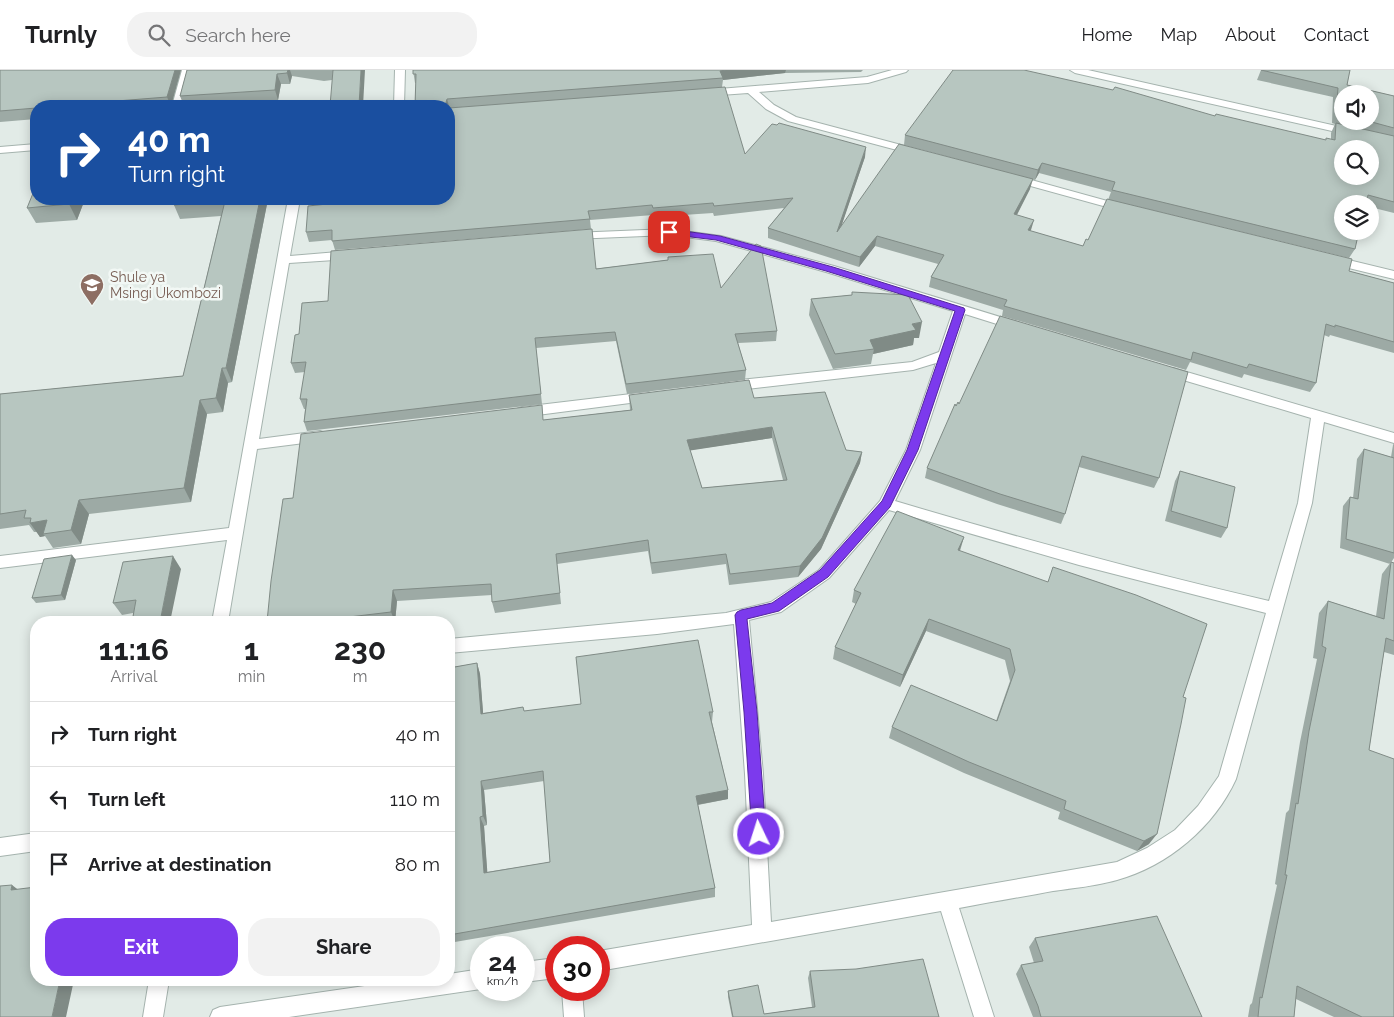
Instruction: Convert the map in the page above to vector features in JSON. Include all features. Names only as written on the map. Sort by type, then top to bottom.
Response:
[{"type":"street","points":[[179,100],[187,70]]},
{"type":"street","points":[[399,100],[400,70]]},
{"type":"street","points":[[693,94],[868,80],[903,70]]},
{"type":"street","points":[[1074,70],[1394,142]]},
{"type":"street","points":[[751,90],[770,107],[792,119],[925,154]]},
{"type":"street","points":[[0,150],[30,148]]},
{"type":"street","points":[[998,174],[1137,212]]},
{"type":"street","points":[[221,616],[293,205]]},
{"type":"street","points":[[556,237],[603,233],[669,232],[716,238],[830,269],[1026,329]]},
{"type":"street","points":[[284,260],[362,254]]},
{"type":"street","points":[[1319,257],[1394,276]]},
{"type":"street","points":[[455,645],[657,627],[741,615],[775,607],[824,574],[886,504],[913,450],[960,310]]},
{"type":"street","points":[[714,388],[913,366],[945,356]]},
{"type":"street","points":[[1158,368],[1394,438]]},
{"type":"street","points":[[504,414],[659,396]]},
{"type":"street","points":[[610,959],[1117,871],[1148,859],[1176,842],[1205,813],[1226,779],[1305,503],[1318,415]]},
{"type":"street","points":[[252,444],[329,435]]},
{"type":"street","points":[[886,504],[1032,548],[1274,610]]},
{"type":"street","points":[[0,562],[236,533]]},
{"type":"street","points":[[741,615],[751,712],[759,834],[762,933]]},
{"type":"street","points":[[0,847],[30,843]]},
{"type":"street","points":[[947,901],[984,1017]]},
{"type":"street","points":[[455,983],[470,981]]},
{"type":"street","points":[[152,1017],[158,986]]},
{"type":"street","points":[[220,1017],[433,986]]},
{"type":"street","points":[[573,1001],[574,1017]]},
{"type":"building","points":[[0,70],[175,70],[167,97],[129,100],[30,100],[30,108],[0,111]]},
{"type":"building","points":[[187,70],[288,70],[287,73],[277,74],[275,90],[180,96]]},
{"type":"building","points":[[333,70],[361,70],[359,100],[330,100]]},
{"type":"building","points":[[413,70],[726,70],[720,71],[723,78],[447,100],[415,100],[416,74],[413,74]]},
{"type":"building","points":[[953,70],[1024,70],[1113,90],[1115,87],[1215,116],[1216,114],[1326,140],[1326,138],[1335,140],[1336,130],[1367,130],[1394,136],[1394,202],[1379,198],[1379,195],[1334,195],[1334,240],[1357,240],[1355,249],[1112,190],[1115,182],[1042,163],[1038,170],[905,135]]},
{"type":"building","points":[[1261,70],[1350,70],[1347,85],[1334,85],[1334,87]]},
{"type":"building","points":[[725,87],[745,154],[772,124],[777,125],[779,123],[866,147],[837,232],[899,144],[1033,179],[1014,214],[1034,220],[1028,230],[1083,246],[1086,239],[1088,240],[1107,199],[1352,259],[1349,271],[1394,283],[1394,342],[1326,324],[1316,383],[1249,364],[1247,368],[1193,352],[1191,360],[1004,306],[1007,300],[931,277],[944,255],[877,236],[860,257],[768,228],[793,198],[714,206],[713,203],[653,208],[652,205],[588,211],[590,219],[332,241],[332,230],[306,232],[308,206],[455,205],[455,108]]},
{"type":"building","points":[[1379,92],[1394,96],[1394,128],[1379,124]]},
{"type":"building","points":[[30,201],[30,205],[58,205],[27,208]]},
{"type":"building","points":[[224,205],[259,205],[226,368],[222,368],[216,398],[200,400],[184,488],[79,500],[71,530],[43,534],[47,520],[30,523],[31,518],[24,518],[26,510],[0,514],[0,394],[183,376]]},
{"type":"building","points":[[592,229],[596,269],[668,260],[668,257],[713,254],[721,288],[756,244],[761,246],[777,331],[735,334],[746,370],[626,384],[615,332],[535,338],[541,394],[304,422],[307,399],[300,399],[306,362],[291,363],[295,335],[299,334],[302,303],[328,301],[331,251]]},
{"type":"building","points":[[852,292],[908,295],[922,322],[912,324],[916,330],[870,340],[874,349],[835,354],[811,299],[852,295]]},
{"type":"building","points":[[1000,316],[1188,372],[1159,478],[1082,456],[1065,514],[1000,494],[927,468],[955,404],[956,406],[958,402],[959,404]]},
{"type":"building","points":[[749,380],[754,398],[825,392],[846,450],[862,452],[822,538],[800,566],[730,574],[726,554],[651,563],[648,540],[556,554],[560,593],[492,602],[491,584],[393,590],[391,612],[357,616],[268,616],[283,499],[293,498],[301,434],[542,405],[543,420],[632,410],[629,395]],"holes":[[[772,427],[787,480],[702,488],[687,440]]]},
{"type":"building","points":[[1364,449],[1394,458],[1394,553],[1346,539],[1350,497],[1358,499]]},
{"type":"building","points":[[1180,471],[1235,487],[1227,528],[1171,511]]},
{"type":"building","points":[[897,511],[964,537],[958,550],[1048,582],[1053,567],[1136,595],[1207,624],[1183,697],[1186,698],[1157,834],[1144,841],[1064,809],[1066,801],[969,762],[892,727],[911,685],[997,721],[1015,670],[1010,649],[929,619],[903,675],[835,647],[861,593],[854,590]]},
{"type":"building","points":[[72,555],[61,595],[32,598],[44,559]]},
{"type":"building","points":[[173,556],[161,616],[133,616],[136,600],[113,603],[123,562]]},
{"type":"building","points":[[1391,562],[1394,563],[1394,641],[1386,638],[1369,750],[1394,759],[1394,1017],[1362,1017],[1297,986],[1294,1017],[1258,1017],[1260,997],[1262,998],[1287,875],[1285,875],[1296,803],[1298,804],[1309,731],[1326,648],[1322,646],[1328,601],[1384,619]]},
{"type":"building","points":[[698,640],[713,712],[709,712],[728,790],[696,796],[715,888],[455,934],[455,667],[477,663],[481,714],[523,707],[524,711],[581,704],[576,657]],"holes":[[[543,771],[550,862],[484,873],[480,817],[483,816],[481,781]]]},
{"type":"building","points":[[12,885],[11,890],[30,888],[30,986],[59,986],[52,1017],[0,1017],[0,886]]},
{"type":"building","points":[[1157,916],[1202,1017],[1041,1017],[1021,965],[1043,961],[1035,938]]},
{"type":"building","points":[[923,959],[939,1017],[733,1017],[728,991],[758,985],[764,1014],[815,1007],[810,971],[856,969]]},
{"type":"place","name":"Shule ya Msingi Ukombozi","points":[[92,306]]},
{"type":"route","points":[[669,232],[716,238],[830,269],[960,310],[913,450],[886,504],[824,574],[775,607],[741,615],[751,712],[759,834]]}]
